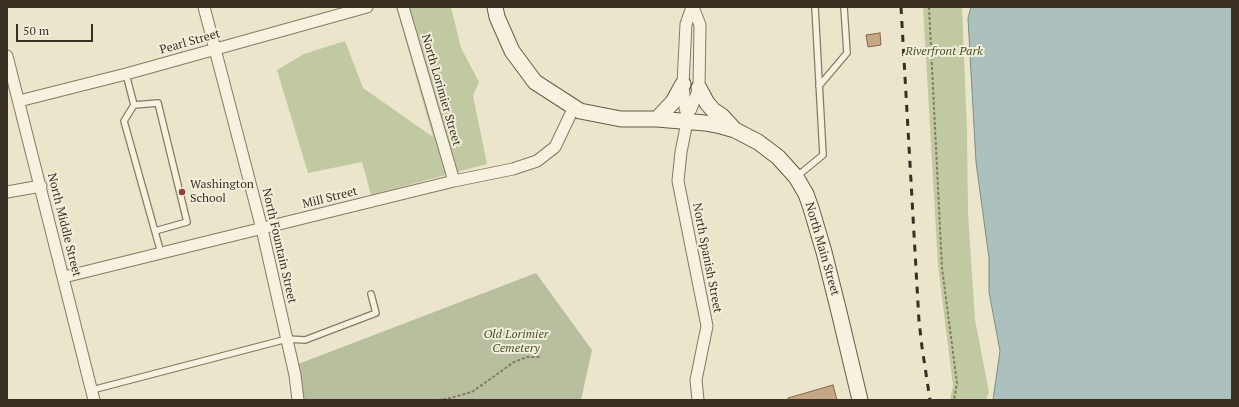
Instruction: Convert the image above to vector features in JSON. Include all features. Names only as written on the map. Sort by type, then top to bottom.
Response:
[{"type":"main road","name":"North Main Street","points":[[495,7],[497,16],[512,51],[535,82],[580,111],[622,119],[687,118],[735,130],[758,142],[778,157],[796,177],[806,194],[817,225],[860,400]]},
{"type":"main road","points":[[657,119],[673,102],[683,84]]},
{"type":"main road","points":[[699,88],[707,103],[713,110],[722,116],[735,130]]},
{"type":"street","name":"North Fountain Street","points":[[204,7],[262,229],[295,375],[298,400]]},
{"type":"street","name":"Pearl Street","points":[[19,101],[126,74],[367,7]]},
{"type":"street","name":"North Lorimier Street","points":[[403,7],[454,181]]},
{"type":"street","points":[[687,118],[683,84],[686,24],[693,7]]},
{"type":"street","points":[[687,118],[699,88],[700,25],[693,7]]},
{"type":"street","name":"North Middle Street","points":[[7,56],[93,395]]},
{"type":"street","name":"Mill Street","points":[[64,277],[454,181],[513,169],[537,161],[555,147],[574,107]]},
{"type":"street","name":"North Spanish Street","points":[[687,118],[678,181],[707,326],[696,380],[698,400]]},
{"type":"street","points":[[7,192],[41,186]]},
{"type":"lane","points":[[796,177],[823,155],[815,7]]},
{"type":"lane","points":[[819,86],[847,53],[844,7]]},
{"type":"lane","points":[[126,74],[134,105],[124,120],[161,253]]},
{"type":"lane","points":[[134,105],[158,103],[187,222],[155,231]]},
{"type":"lane","points":[[93,395],[287,339],[305,340],[376,313],[371,294]]},
{"type":"path","points":[[929,7],[942,268],[957,383],[954,400]]},
{"type":"path","points":[[438,400],[472,392],[514,362],[527,356],[540,357]]},
{"type":"green space","points":[[396,7],[451,7],[461,48],[479,82],[473,96],[487,164],[371,195],[362,162],[308,173],[277,70],[304,54],[345,41],[363,88],[433,137]]},
{"type":"green space","name":"Riverfront Park","points":[[923,7],[962,7],[967,131],[968,213],[975,320],[989,392],[986,400],[950,400],[953,386],[938,265]]},
{"type":"green space","name":"Old Lorimier Cemetery","points":[[536,273],[592,350],[581,400],[298,400],[293,366]]},
{"type":"shaded area","points":[[971,7],[1232,7],[1232,400],[993,400],[1000,351],[989,292],[989,258],[976,162],[968,18]]},
{"type":"building","points":[[880,33],[881,45],[868,47],[866,35]]},
{"type":"building","points":[[833,385],[837,400],[788,400],[788,398]]},
{"type":"railway","points":[[901,7],[919,321],[930,400]]},
{"type":"place","name":"Washington School","points":[[182,192]]}]
